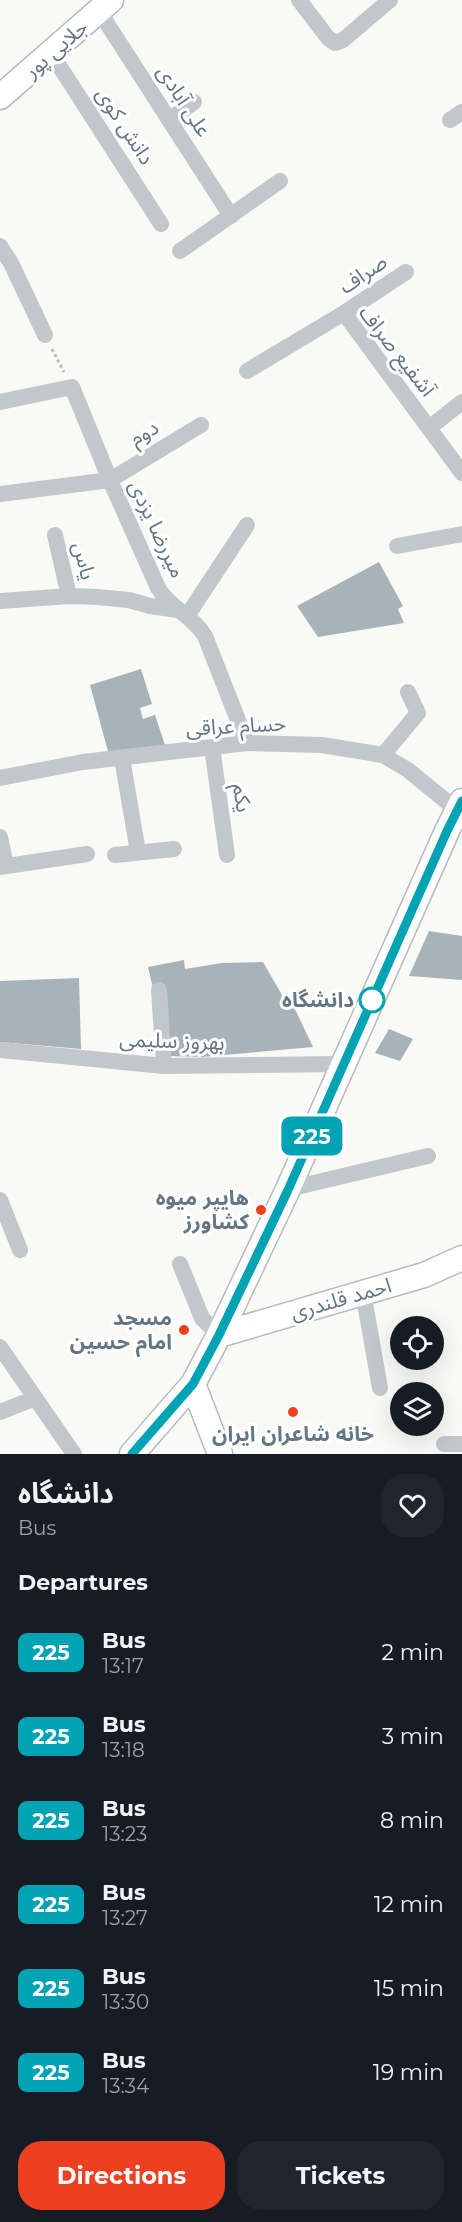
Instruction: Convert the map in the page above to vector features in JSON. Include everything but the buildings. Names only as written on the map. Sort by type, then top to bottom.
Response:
[{"type":"main road","name":"جلایی پور","points":[[0,97],[105,6]]},
{"type":"main road","points":[[132,1454],[193,1384],[219,1335],[288,1190],[457,819]]},
{"type":"main road","name":"احمد قلندری","points":[[219,1335],[424,1275],[462,1258]]},
{"type":"main road","points":[[193,1384],[220,1454]]},
{"type":"street","points":[[299,0],[328,38],[335,43],[343,40],[390,0]]},
{"type":"street","name":"علی آبادی","points":[[105,6],[169,120],[231,216]]},
{"type":"street","name":"دانش کوی","points":[[51,53],[160,224]]},
{"type":"street","points":[[169,120],[194,102]]},
{"type":"street","points":[[180,251],[280,181]]},
{"type":"street","points":[[0,246],[11,263],[45,335]]},
{"type":"street","name":"صراف","points":[[344,313],[406,272]]},
{"type":"street","name":"آشفیع صراف","points":[[248,371],[344,313],[462,473]]},
{"type":"street","points":[[0,402],[72,387]]},
{"type":"street","name":"میررضا یزدی","points":[[72,387],[158,588],[168,602],[199,627],[205,636],[247,743]]},
{"type":"street","points":[[429,428],[462,402]]},
{"type":"street","name":"دوم","points":[[110,480],[201,424]]},
{"type":"street","points":[[0,494],[110,480]]},
{"type":"street","points":[[0,601],[69,596],[129,600],[183,613],[247,525]]},
{"type":"street","points":[[397,546],[462,534]]},
{"type":"street","name":"یاس","points":[[55,536],[69,596]]},
{"type":"street","points":[[383,755],[418,713],[408,692]]},
{"type":"street","name":"حسام عراقی","points":[[0,776],[83,762],[247,743],[322,745],[383,755],[408,770],[457,819]]},
{"type":"street","name":"یکم","points":[[212,747],[227,855]]},
{"type":"street","points":[[122,758],[138,852]]},
{"type":"street","points":[[0,837],[3,867],[87,854]]},
{"type":"street","points":[[115,855],[174,849]]},
{"type":"street","points":[[159,990],[164,1066]]},
{"type":"street","name":"بهروز سلیمی","points":[[0,1050],[164,1066],[344,1064]]},
{"type":"street","points":[[288,1190],[428,1156]]},
{"type":"street","points":[[0,1200],[20,1250]]},
{"type":"street","points":[[180,1264],[202,1318],[219,1335]]},
{"type":"street","points":[[363,1292],[380,1388]]},
{"type":"street","points":[[0,1347],[74,1454]]},
{"type":"street","points":[[0,1412],[34,1398]]},
{"type":"street","points":[[444,1444],[462,1444]]},
{"type":"path","points":[[45,335],[72,387]]},
{"type":"bus line","name":"225","points":[[132,1454],[193,1384],[219,1335],[288,1190],[462,801]]},
{"type":"place","name":"دانشگاه","points":[[372,1000]]},
{"type":"place","name":"هایپر میوه کشاورز","points":[[261,1210]]},
{"type":"place","name":"مسجد امام حسین","points":[[184,1330]]},
{"type":"place","name":"خانه شاعران ایران","points":[[293,1412]]}]
